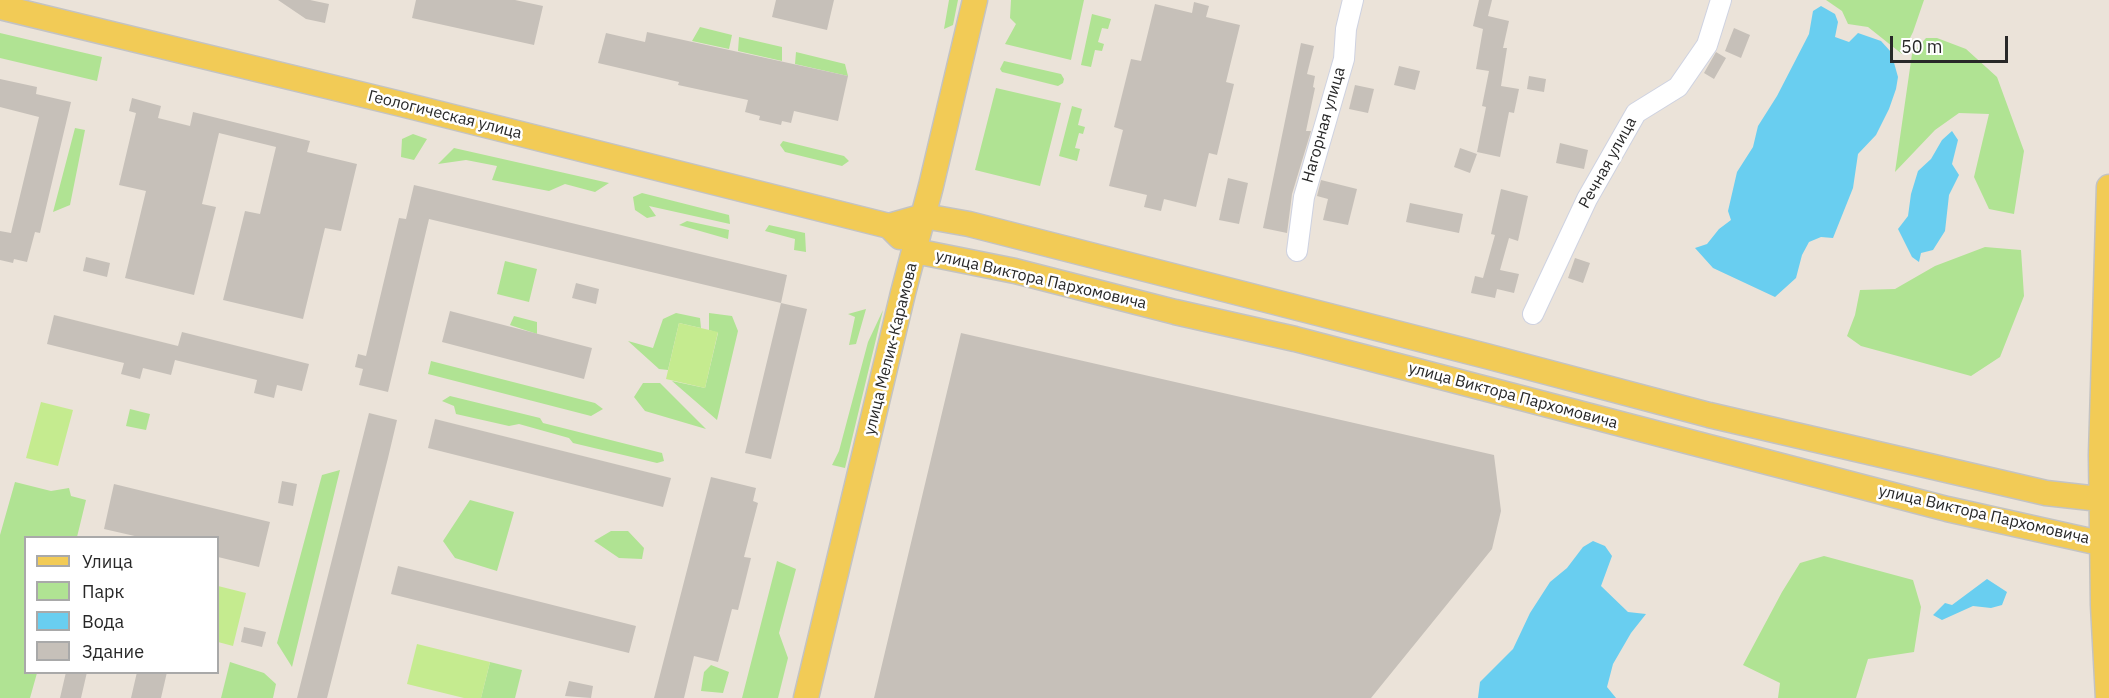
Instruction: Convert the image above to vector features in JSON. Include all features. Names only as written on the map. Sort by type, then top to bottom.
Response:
[{"type":"main road","name":"улица Мелик-Карамова","points":[[806,698],[975,0]]},
{"type":"main road","name":"Геологическая улица","points":[[0,7],[889,226],[915,251]]},
{"type":"main road","points":[[2108,698],[2105,278],[2109,187]]},
{"type":"main road","name":"Геологическая улица","points":[[889,226],[924,216]]},
{"type":"main road","name":"улица Виктора Пархомовича","points":[[924,216],[969,224],[1084,253],[1732,420],[2046,493],[2105,500]]},
{"type":"main road","name":"улица Виктора Пархомовича","points":[[915,251],[1015,271],[1399,365],[1947,509],[2106,544]]},
{"type":"main road","points":[[1399,365],[1408,336]]},
{"type":"street","name":"Нагорная улица","points":[[1297,251],[1304,197],[1344,59],[1346,29],[1353,0]]},
{"type":"street","name":"Речная улица","points":[[1533,314],[1587,199],[1636,113],[1678,87],[1707,45],[1721,0]]},
{"type":"green space","points":[[949,0],[958,0],[953,25],[944,29]]},
{"type":"green space","points":[[1011,0],[1084,0],[1071,60],[1005,44],[1016,24],[1010,18]]},
{"type":"green space","points":[[1826,0],[1924,0],[1913,32],[1902,54],[1868,27],[1848,24],[1842,11]]},
{"type":"green space","points":[[1092,14],[1111,19],[1108,29],[1102,28],[1098,42],[1104,44],[1102,51],[1095,50],[1091,67],[1081,65]]},
{"type":"green space","points":[[700,27],[732,35],[729,49],[692,41]]},
{"type":"green space","points":[[0,33],[102,57],[97,81],[0,58]]},
{"type":"green space","points":[[739,37],[782,47],[782,61],[738,51]]},
{"type":"green space","points":[[1926,38],[1937,38],[1966,49],[1997,77],[2024,151],[2014,214],[1989,209],[1974,177],[1989,114],[1959,113],[1935,130],[1895,172],[1912,54]]},
{"type":"green space","points":[[796,52],[845,64],[848,76],[795,64]]},
{"type":"green space","points":[[1004,61],[1061,74],[1064,79],[1063,83],[1058,86],[1002,72],[1000,69]]},
{"type":"green space","points":[[996,88],[1061,103],[1040,186],[975,170]]},
{"type":"green space","points":[[1072,106],[1082,109],[1078,125],[1085,127],[1083,134],[1079,133],[1075,148],[1080,149],[1077,161],[1059,156]]},
{"type":"green space","points":[[75,128],[85,130],[70,205],[53,212]]},
{"type":"green space","points":[[413,134],[427,139],[414,160],[401,157],[402,139]]},
{"type":"green space","points":[[783,141],[844,156],[849,161],[842,166],[785,152],[780,145]]},
{"type":"green space","points":[[454,148],[609,183],[595,192],[565,184],[549,191],[492,180],[497,166],[466,160],[438,164]]},
{"type":"green space","points":[[642,193],[729,215],[730,224],[649,206],[656,216],[647,218],[635,210],[633,197]]},
{"type":"green space","points":[[687,221],[729,230],[728,239],[679,225]]},
{"type":"green space","points":[[769,225],[805,233],[806,252],[794,250],[795,239],[765,231]]},
{"type":"green space","points":[[1985,247],[2021,250],[2024,296],[2000,357],[1971,376],[1861,346],[1847,336],[1855,315],[1860,290],[1895,289],[1935,266]]},
{"type":"green space","points":[[505,261],[537,269],[529,302],[497,294]]},
{"type":"green space","points":[[866,309],[856,344],[849,345],[855,317],[848,314]]},
{"type":"green space","points":[[883,310],[845,468],[832,465],[839,451],[868,342]]},
{"type":"green space","points":[[676,313],[700,318],[701,328],[679,323],[668,370],[659,369],[628,341],[653,348],[663,319]]},
{"type":"green space","points":[[709,313],[732,316],[738,331],[717,420],[672,381],[705,388],[718,333],[709,330]]},
{"type":"green space","points":[[514,316],[537,322],[537,334],[510,325]]},
{"type":"green space","points":[[679,323],[718,332],[705,388],[666,379]]},
{"type":"green space","points":[[431,361],[595,403],[603,409],[591,416],[428,374]]},
{"type":"green space","points":[[643,383],[660,383],[706,429],[645,411],[634,397]]},
{"type":"green space","points":[[450,396],[540,418],[543,423],[662,453],[664,461],[657,463],[573,443],[569,438],[519,424],[509,426],[456,414],[454,406],[442,401]]},
{"type":"green space","points":[[41,402],[73,410],[58,466],[26,458]]},
{"type":"green space","points":[[130,409],[150,414],[146,430],[126,426]]},
{"type":"green space","points":[[340,470],[292,667],[277,643],[322,475]]},
{"type":"green space","points":[[15,482],[51,491],[69,488],[71,496],[86,500],[77,536],[24,536],[24,674],[37,674],[30,698],[0,698],[0,535]]},
{"type":"green space","points":[[470,500],[514,512],[497,571],[455,558],[443,541]]},
{"type":"green space","points":[[611,531],[628,531],[644,548],[642,559],[619,558],[594,541]]},
{"type":"green space","points":[[1824,556],[1913,580],[1921,607],[1914,652],[1868,659],[1856,698],[1778,698],[1780,683],[1743,665],[1800,563]]},
{"type":"green space","points":[[777,561],[796,569],[779,633],[788,658],[778,698],[742,698]]},
{"type":"green space","points":[[219,586],[246,593],[233,646],[219,642]]},
{"type":"green space","points":[[417,644],[490,662],[481,698],[464,698],[407,684]]},
{"type":"green space","points":[[230,662],[264,673],[276,684],[273,698],[221,698]]},
{"type":"green space","points":[[490,662],[522,670],[515,698],[481,698]]},
{"type":"green space","points":[[711,665],[729,672],[723,693],[701,691],[704,672]]},
{"type":"water","points":[[1821,6],[1835,14],[1838,22],[1835,37],[1849,42],[1858,33],[1881,41],[1891,52],[1898,77],[1889,109],[1876,135],[1858,154],[1853,188],[1833,238],[1821,237],[1809,242],[1802,255],[1796,278],[1775,297],[1713,268],[1695,248],[1707,244],[1719,229],[1731,220],[1728,211],[1737,172],[1753,147],[1758,126],[1777,96],[1809,34],[1813,11]]},
{"type":"water","points":[[1952,131],[1958,140],[1952,164],[1959,175],[1949,195],[1945,231],[1933,250],[1921,253],[1919,262],[1912,257],[1898,229],[1908,216],[1911,194],[1918,171],[1931,159],[1942,140]]},
{"type":"water","points":[[1593,541],[1605,546],[1612,556],[1601,586],[1628,612],[1646,614],[1631,633],[1613,664],[1607,687],[1616,698],[1478,698],[1480,682],[1513,649],[1530,613],[1550,582],[1567,568],[1583,547]]},
{"type":"water","points":[[1987,579],[2007,592],[2002,605],[1991,608],[1973,606],[1942,620],[1933,615],[1945,603],[1952,605]]},
{"type":"building","points":[[278,0],[310,0],[329,4],[325,23],[306,19]]},
{"type":"building","points":[[416,0],[515,0],[543,6],[534,45],[412,18]]},
{"type":"building","points":[[776,0],[834,0],[827,30],[772,17]]},
{"type":"building","points":[[1479,0],[1492,0],[1488,16],[1509,21],[1503,48],[1507,48],[1501,86],[1519,89],[1514,113],[1509,112],[1500,157],[1477,152],[1486,107],[1482,106],[1489,71],[1476,69],[1483,29],[1473,26]]},
{"type":"building","points":[[1194,2],[1209,6],[1206,17],[1240,25],[1226,82],[1234,84],[1217,155],[1209,153],[1196,207],[1164,199],[1161,211],[1144,207],[1147,195],[1109,186],[1123,130],[1114,127],[1131,59],[1141,61],[1155,4],[1192,13]]},
{"type":"building","points":[[1734,28],[1750,35],[1741,58],[1725,51]]},
{"type":"building","points":[[647,32],[848,76],[838,121],[794,111],[791,123],[782,121],[781,125],[759,120],[760,116],[745,112],[748,100],[678,85],[679,82],[598,63],[606,33],[645,42]]},
{"type":"building","points":[[1301,43],[1314,46],[1307,74],[1315,76],[1313,87],[1315,88],[1306,131],[1311,131],[1292,194],[1287,233],[1263,228]]},
{"type":"building","points":[[1716,52],[1726,58],[1714,79],[1704,73]]},
{"type":"building","points":[[1399,66],[1420,71],[1415,90],[1394,85]]},
{"type":"building","points":[[1529,76],[1546,79],[1544,92],[1527,89]]},
{"type":"building","points":[[0,79],[37,87],[36,94],[71,102],[40,233],[35,232],[27,262],[14,259],[13,263],[0,260],[0,231],[11,233],[39,117],[0,107]]},
{"type":"building","points":[[1355,85],[1374,89],[1368,113],[1349,109]]},
{"type":"building","points":[[132,98],[161,106],[158,118],[190,126],[193,112],[310,141],[307,152],[357,164],[341,231],[325,228],[303,319],[223,300],[245,211],[260,214],[276,147],[219,133],[202,204],[216,207],[194,295],[125,278],[146,191],[119,185],[136,113],[129,111]]},
{"type":"building","points":[[1560,143],[1588,150],[1584,169],[1556,163]]},
{"type":"building","points":[[1460,148],[1477,154],[1470,173],[1454,167]]},
{"type":"building","points":[[1228,178],[1248,183],[1239,224],[1219,220]]},
{"type":"building","points":[[1321,180],[1357,189],[1348,225],[1323,220],[1328,199],[1317,196]]},
{"type":"building","points":[[414,185],[787,275],[781,303],[429,219],[388,392],[359,385],[363,369],[355,367],[358,354],[366,356],[399,218],[406,219]]},
{"type":"building","points":[[1501,189],[1528,196],[1518,241],[1509,238],[1500,270],[1519,274],[1514,293],[1497,289],[1495,298],[1471,293],[1475,276],[1483,278],[1495,235],[1491,234]]},
{"type":"building","points":[[1410,203],[1463,214],[1459,233],[1406,222]]},
{"type":"building","points":[[86,257],[110,263],[107,277],[83,271]]},
{"type":"building","points":[[1575,258],[1590,263],[1583,283],[1568,278]]},
{"type":"building","points":[[576,283],[599,289],[596,304],[572,298]]},
{"type":"building","points":[[781,303],[807,309],[771,459],[745,453]]},
{"type":"building","points":[[450,311],[592,348],[584,379],[442,342]]},
{"type":"building","points":[[54,315],[178,346],[182,332],[309,364],[302,391],[277,385],[274,398],[254,393],[257,380],[175,360],[171,375],[143,368],[140,379],[121,374],[124,363],[47,344]]},
{"type":"building","points":[[961,333],[1494,455],[1501,511],[1492,549],[1371,698],[874,698]]},
{"type":"building","points":[[369,413],[397,420],[388,458],[327,698],[297,698]]},
{"type":"building","points":[[435,419],[671,478],[663,507],[428,448]]},
{"type":"building","points":[[711,477],[756,488],[753,501],[758,503],[744,557],[751,558],[738,610],[732,609],[718,662],[694,656],[684,698],[654,698]]},
{"type":"building","points":[[282,481],[297,484],[293,506],[278,503]]},
{"type":"building","points":[[114,484],[270,522],[259,567],[219,557],[219,536],[135,536],[104,529]]},
{"type":"building","points":[[398,566],[636,626],[629,653],[391,594]]},
{"type":"building","points":[[244,627],[266,632],[262,647],[241,642]]},
{"type":"building","points":[[66,674],[87,674],[81,698],[60,698]]},
{"type":"building","points":[[137,674],[167,674],[161,698],[131,698]]},
{"type":"building","points":[[569,681],[593,686],[591,698],[565,696]]}]
